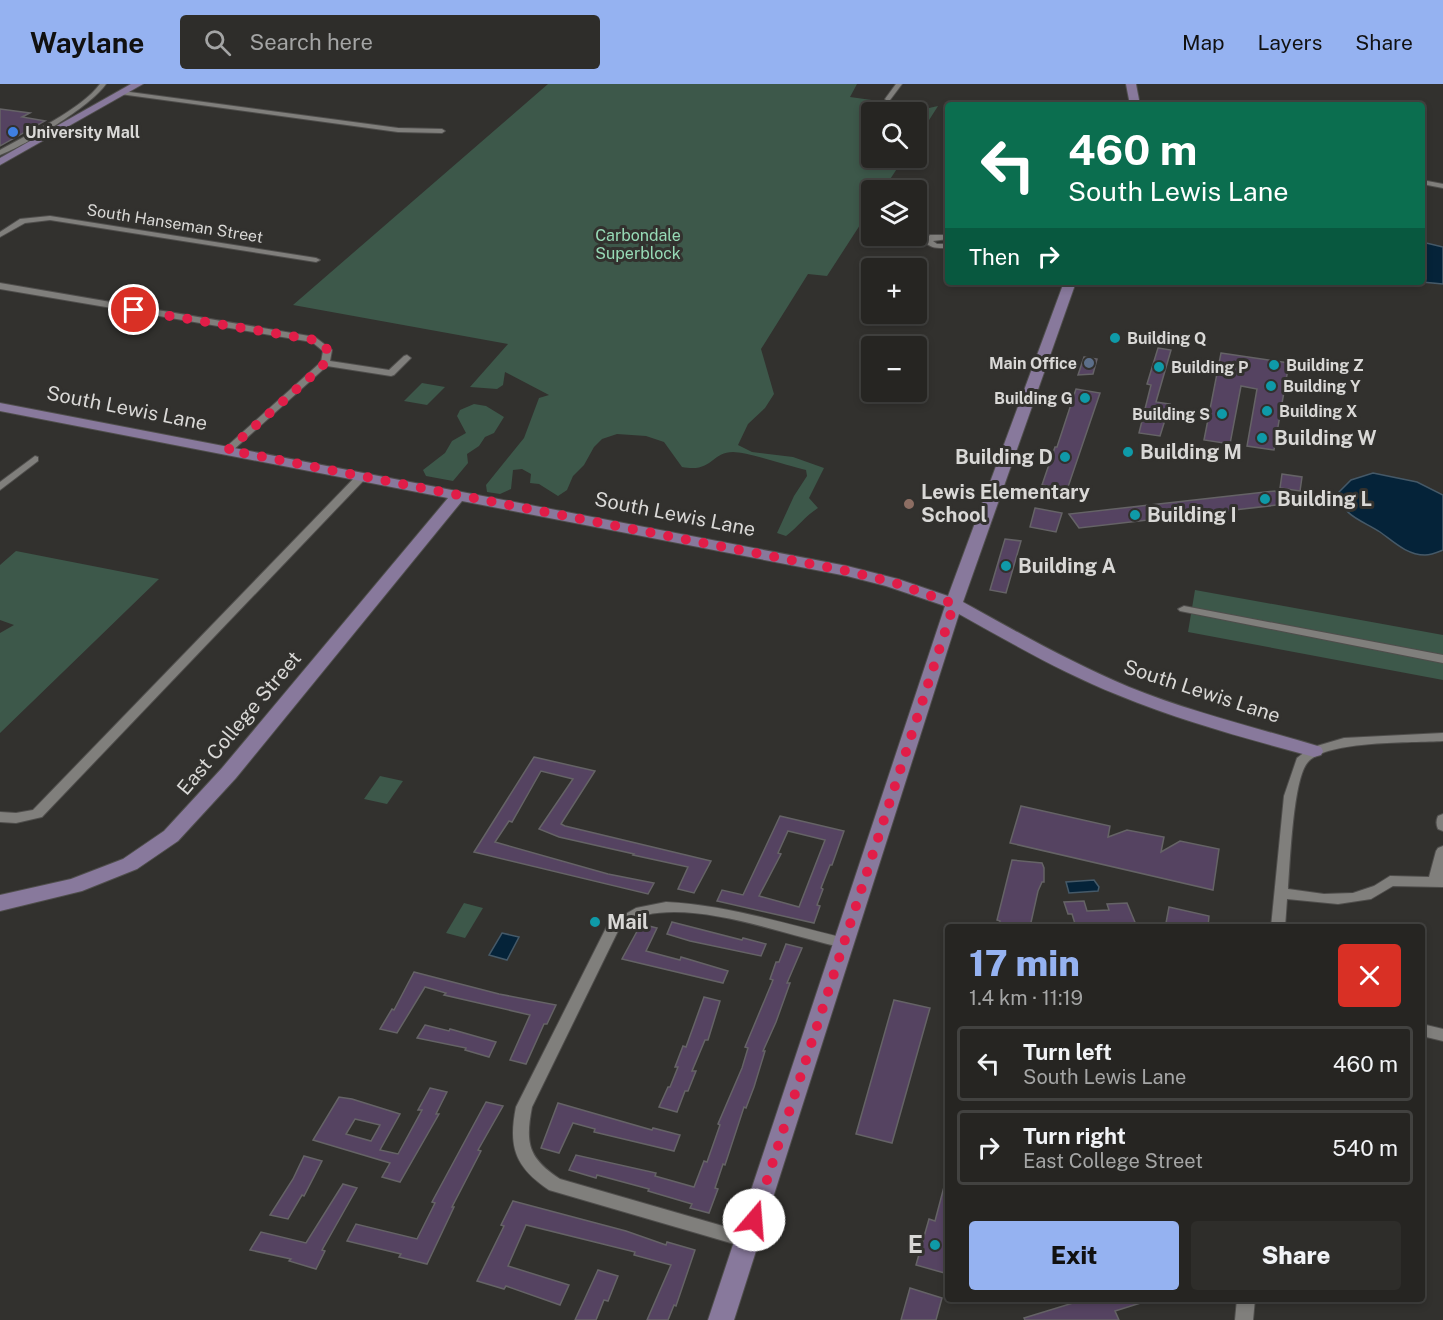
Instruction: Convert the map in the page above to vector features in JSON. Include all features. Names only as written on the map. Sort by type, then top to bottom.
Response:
[{"type":"street","points":[[0,162],[138,84]]},
{"type":"street","points":[[888,99],[899,84]]},
{"type":"street","points":[[1131,84],[1134,102]]},
{"type":"street","points":[[55,115],[101,88]]},
{"type":"street","points":[[0,153],[101,88]]},
{"type":"street","points":[[122,93],[398,130],[442,131]]},
{"type":"street","points":[[1425,183],[1443,186]]},
{"type":"street","name":"South Hanseman Street","points":[[0,234],[29,219],[50,218],[316,260]]},
{"type":"street","points":[[945,237],[933,237],[928,241],[935,246],[945,246]]},
{"type":"street","points":[[721,1320],[954,604],[1069,285]]},
{"type":"street","points":[[0,286],[315,340],[328,350],[325,363],[228,450]]},
{"type":"street","points":[[325,363],[391,374],[407,358]]},
{"type":"street","name":"South Lewis Lane","points":[[0,407],[847,571],[892,582],[954,604],[1026,644],[1123,691],[1192,715],[1314,751]]},
{"type":"street","points":[[0,487],[35,459]]},
{"type":"street","points":[[0,817],[37,814],[362,476]]},
{"type":"street","name":"East College Street","points":[[0,903],[75,886],[130,864],[171,836],[229,773],[459,495]]},
{"type":"street","points":[[1184,609],[1443,659]]},
{"type":"street","points":[[1278,924],[1294,777],[1301,761],[1314,751],[1361,739],[1443,737]]},
{"type":"street","points":[[1443,819],[1443,825]]},
{"type":"street","points":[[1281,892],[1322,900],[1377,893],[1390,881],[1439,882],[1443,851]]},
{"type":"street","points":[[747,1240],[555,1185],[530,1167],[520,1147],[519,1128],[524,1107],[613,928],[625,919],[643,910],[685,907],[844,943]]},
{"type":"street","points":[[1425,1031],[1443,1035]]},
{"type":"street","points":[[1244,1320],[1246,1302]]},
{"type":"green space","name":"Carbondale Superblock","points":[[548,84],[857,84],[850,97],[886,102],[861,102],[861,168],[897,168],[890,180],[861,180],[861,223],[827,276],[808,274],[761,349],[774,394],[765,408],[748,424],[738,445],[752,452],[793,457],[824,468],[809,498],[818,508],[786,536],[777,533],[794,496],[807,476],[806,470],[733,452],[720,455],[700,467],[682,467],[664,442],[646,436],[617,434],[602,439],[594,447],[584,465],[573,476],[567,490],[558,496],[539,484],[530,483],[531,474],[522,469],[513,470],[511,489],[500,494],[487,492],[486,485],[524,438],[539,398],[549,395],[505,372],[503,385],[497,389],[470,387],[508,344],[293,305]]},
{"type":"green space","name":"Carbondale Superblock","points":[[938,106],[927,123],[927,108]]},
{"type":"green space","points":[[422,383],[445,387],[427,405],[404,401]]},
{"type":"green space","points":[[474,404],[486,406],[504,417],[494,433],[485,437],[479,446],[467,454],[468,463],[453,481],[426,476],[423,470],[445,453],[452,441],[466,433],[457,416],[460,410]]},
{"type":"green space","points":[[16,551],[159,579],[0,733],[0,633],[14,625],[0,620],[0,565]]},
{"type":"green space","points":[[1195,590],[1443,635],[1443,680],[1188,632]]},
{"type":"green space","points":[[380,776],[403,781],[387,804],[364,799]]},
{"type":"green space","points":[[464,903],[483,908],[465,938],[446,933]]},
{"type":"water","points":[[1425,243],[1443,247],[1443,284],[1425,282]]},
{"type":"water","points":[[1373,473],[1417,482],[1443,495],[1443,550],[1427,555],[1412,553],[1348,512],[1340,500],[1339,492],[1351,480]]},
{"type":"water","points":[[1094,880],[1099,887],[1098,891],[1069,893],[1066,882]]},
{"type":"water","points":[[502,933],[519,937],[507,960],[489,955]]},
{"type":"building","name":"University Mall","points":[[0,109],[30,113],[22,117],[45,121],[0,146]]},
{"type":"building","points":[[1158,348],[1171,350],[1156,402],[1170,404],[1160,436],[1139,433],[1151,385],[1147,384]]},
{"type":"building","points":[[1221,353],[1289,363],[1274,450],[1247,446],[1257,389],[1241,386],[1230,444],[1204,440]]},
{"type":"building","points":[[1084,357],[1097,359],[1093,374],[1078,375]]},
{"type":"building","points":[[1076,389],[1100,393],[1067,490],[1042,485],[1055,447],[1057,447]]},
{"type":"building","points":[[1282,474],[1302,477],[1300,491],[1280,488]]},
{"type":"building","points":[[1275,491],[1286,504],[1079,528],[1069,514]]},
{"type":"building","points":[[1035,508],[1062,513],[1056,532],[1030,527]]},
{"type":"building","name":"Building A","points":[[1005,539],[1021,541],[1006,593],[990,590]]},
{"type":"building","points":[[534,757],[595,771],[561,824],[711,861],[694,893],[678,889],[688,867],[559,837],[539,829],[573,779],[541,771],[512,822],[509,821],[495,842],[608,874],[654,883],[648,894],[474,852]]},
{"type":"building","points":[[1021,806],[1110,826],[1108,837],[1127,830],[1164,837],[1161,852],[1180,841],[1219,849],[1213,890],[1010,843]]},
{"type":"building","points":[[780,816],[844,831],[821,888],[823,889],[817,905],[820,906],[814,923],[717,901],[722,890],[743,895]],"holes":[[[788,831],[825,840],[799,907],[759,896],[781,854],[778,853]]]},
{"type":"building","points":[[1012,860],[1042,863],[1044,882],[1038,891],[1031,924],[999,924],[1000,921],[997,920]]},
{"type":"building","points":[[1084,901],[1087,911],[1109,910],[1107,904],[1127,903],[1136,924],[1075,924],[1072,914],[1068,914],[1064,902]]},
{"type":"building","points":[[1169,907],[1209,916],[1208,924],[1166,923]]},
{"type":"building","points":[[672,922],[766,944],[761,956],[690,941],[667,934]]},
{"type":"building","points":[[641,924],[657,928],[646,951],[680,960],[681,957],[728,971],[723,983],[622,959]]},
{"type":"building","points":[[786,944],[802,948],[787,983],[790,983],[776,1022],[763,1051],[765,1051],[754,1087],[746,1108],[744,1107],[725,1165],[723,1164],[715,1188],[718,1189],[709,1213],[690,1208],[692,1204],[648,1191],[649,1189],[569,1170],[576,1155],[656,1173],[655,1176],[694,1187],[704,1161],[707,1162],[720,1125],[718,1124],[742,1068],[748,1048],[745,1047],[773,980],[770,979],[776,962],[779,962]]},
{"type":"building","points":[[414,972],[499,994],[556,1005],[547,1024],[544,1024],[526,1064],[510,1060],[530,1015],[444,995],[446,993],[425,987],[397,1033],[380,1029],[392,1009],[394,1010]]},
{"type":"building","points":[[704,997],[720,1001],[708,1040],[705,1040],[692,1071],[696,1071],[688,1091],[685,1091],[677,1112],[659,1107],[670,1087],[678,1067],[675,1067],[683,1046],[686,1047]]},
{"type":"building","points":[[894,1000],[930,1008],[892,1143],[856,1134]]},
{"type":"building","points":[[425,1025],[449,1031],[450,1029],[496,1042],[489,1057],[465,1050],[466,1048],[417,1038]]},
{"type":"building","points":[[430,1088],[447,1092],[436,1114],[439,1114],[400,1182],[382,1177],[390,1163],[313,1140],[339,1097],[352,1099],[400,1114],[380,1150],[398,1154],[422,1110],[418,1110]],"holes":[[[355,1119],[380,1125],[371,1141],[346,1134]]]},
{"type":"building","points":[[486,1102],[503,1106],[478,1150],[481,1151],[452,1207],[454,1207],[427,1264],[399,1257],[401,1254],[347,1241],[356,1224],[417,1239],[435,1203],[432,1202]]},
{"type":"building","points":[[558,1103],[652,1130],[653,1128],[680,1135],[674,1151],[594,1132],[595,1129],[573,1123],[559,1153],[541,1148]]},
{"type":"building","points":[[304,1156],[322,1161],[304,1196],[302,1195],[288,1219],[270,1215],[293,1179]]},
{"type":"building","name":"E","points":[[945,1183],[945,1273],[916,1265],[929,1219],[935,1221]]},
{"type":"building","points":[[343,1184],[357,1188],[322,1250],[325,1251],[316,1269],[289,1261],[291,1259],[250,1250],[261,1232],[306,1243]]},
{"type":"building","points":[[513,1201],[626,1231],[666,1245],[667,1242],[695,1250],[676,1306],[674,1305],[668,1320],[647,1320],[671,1265],[634,1255],[635,1252],[526,1225],[508,1266],[569,1285],[560,1305],[506,1286],[504,1289],[477,1281],[504,1226],[501,1225]]},
{"type":"building","points":[[598,1270],[618,1276],[608,1301],[604,1300],[596,1320],[575,1320]]},
{"type":"building","points":[[910,1288],[942,1298],[936,1320],[901,1320]]},
{"type":"building","points":[[1076,1302],[1144,1302],[1115,1311],[1119,1320],[1025,1320],[1024,1318]]},
{"type":"place","name":"University Mall","points":[[13,132]]},
{"type":"place","name":"Building Q","points":[[1115,338]]},
{"type":"place","name":"Main Office","points":[[1089,363]]},
{"type":"place","name":"Building Z","points":[[1274,365]]},
{"type":"place","name":"Building P","points":[[1159,367]]},
{"type":"place","name":"Building Y","points":[[1271,386]]},
{"type":"place","name":"Building G","points":[[1085,398]]},
{"type":"place","name":"Building X","points":[[1267,411]]},
{"type":"place","name":"Building S","points":[[1222,414]]},
{"type":"place","name":"Building W","points":[[1262,438]]},
{"type":"place","name":"Building M","points":[[1128,452]]},
{"type":"place","name":"Building D","points":[[1065,457]]},
{"type":"place","name":"Building L","points":[[1265,499]]},
{"type":"place","name":"Lewis Elementary School","points":[[909,504]]},
{"type":"place","name":"Building I","points":[[1135,515]]},
{"type":"place","name":"Building A","points":[[1006,566]]},
{"type":"place","name":"Mail","points":[[595,922]]},
{"type":"place","name":"E","points":[[935,1245]]},
{"type":"route","points":[[134,310],[315,340],[328,350],[325,363],[316,372],[228,450],[847,571],[892,582],[954,604],[754,1220]]}]
